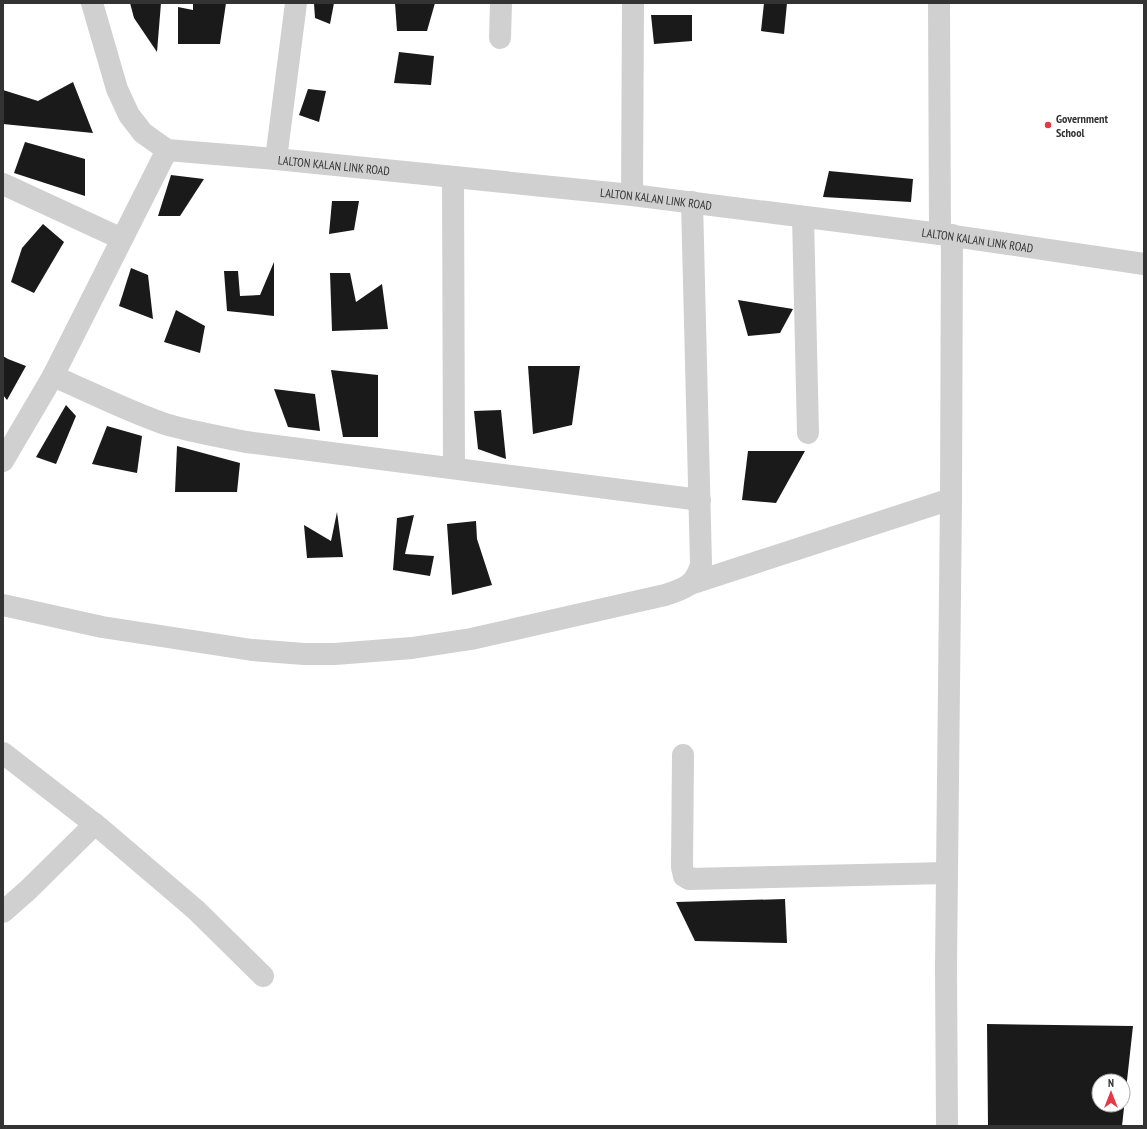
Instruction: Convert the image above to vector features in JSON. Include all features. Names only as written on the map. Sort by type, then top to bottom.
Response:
[{"type":"street","points":[[3,461],[53,376],[167,150],[143,133],[130,115],[117,89],[92,3]]},
{"type":"street","points":[[276,159],[296,3]]},
{"type":"street","points":[[500,38],[501,3]]},
{"type":"street","points":[[632,3],[632,195]]},
{"type":"street","points":[[939,3],[946,234],[951,499],[946,967],[947,1126]]},
{"type":"street","name":"LALTON KALAN LINK ROAD","points":[[167,150],[276,159],[692,202],[946,234],[1144,264]]},
{"type":"street","points":[[453,177],[454,468]]},
{"type":"street","points":[[3,184],[122,239]]},
{"type":"street","points":[[692,202],[701,564],[699,574],[693,583]]},
{"type":"street","points":[[804,217],[808,434]]},
{"type":"street","points":[[53,376],[130,410],[164,423],[187,430],[246,442],[700,500]]},
{"type":"street","points":[[3,605],[102,627],[252,650],[304,654],[335,654],[412,648],[472,639],[665,595],[693,583],[951,499]]},
{"type":"street","points":[[3,753],[95,824],[196,910],[263,976]]},
{"type":"street","points":[[683,755],[682,867],[684,876],[689,879],[947,874]]},
{"type":"street","points":[[3,912],[28,890],[95,824]]},
{"type":"building","points":[[130,3],[161,3],[157,52],[134,18]]},
{"type":"building","points":[[193,3],[226,3],[220,44],[178,44],[178,7],[193,10]]},
{"type":"building","points":[[314,3],[334,3],[330,24],[315,18]]},
{"type":"building","points":[[395,3],[435,3],[427,31],[397,31]]},
{"type":"building","points":[[764,3],[787,3],[784,34],[761,31]]},
{"type":"building","points":[[651,15],[692,15],[692,41],[654,44]]},
{"type":"building","points":[[399,52],[434,56],[431,85],[394,83]]},
{"type":"building","points":[[73,82],[93,133],[3,124],[3,90],[38,101]]},
{"type":"building","points":[[308,89],[326,91],[319,122],[299,115]]},
{"type":"building","points":[[25,142],[85,159],[85,196],[14,173]]},
{"type":"building","points":[[829,171],[913,179],[911,202],[823,197]]},
{"type":"building","points":[[171,175],[204,179],[180,216],[158,216]]},
{"type":"building","points":[[332,201],[359,201],[354,230],[329,234]]},
{"type":"building","points":[[43,224],[64,242],[34,293],[11,282],[22,248]]},
{"type":"building","points":[[274,262],[274,316],[227,311],[224,271],[238,271],[240,296],[260,295]]},
{"type":"building","points":[[131,268],[148,275],[153,319],[119,306]]},
{"type":"building","points":[[330,273],[350,273],[356,302],[382,284],[388,329],[332,331]]},
{"type":"building","points":[[738,300],[793,309],[780,333],[748,336]]},
{"type":"building","points":[[176,310],[205,326],[200,353],[164,342]]},
{"type":"building","points":[[3,356],[26,366],[7,400],[3,395]]},
{"type":"building","points":[[528,366],[580,366],[572,425],[533,434]]},
{"type":"building","points":[[331,370],[378,375],[378,437],[343,437]]},
{"type":"building","points":[[274,389],[315,394],[320,431],[288,427]]},
{"type":"building","points":[[66,405],[76,416],[56,464],[36,457]]},
{"type":"building","points":[[501,410],[506,459],[478,449],[474,411]]},
{"type":"building","points":[[107,426],[142,436],[137,473],[92,464]]},
{"type":"building","points":[[177,446],[240,463],[237,492],[175,492]]},
{"type":"building","points":[[748,451],[805,451],[776,503],[742,500]]},
{"type":"building","points":[[337,512],[343,557],[307,558],[304,525],[331,541]]},
{"type":"building","points":[[414,515],[405,554],[434,556],[430,576],[393,570],[397,518]]},
{"type":"building","points":[[476,521],[477,539],[492,585],[452,595],[447,524]]},
{"type":"building","points":[[785,899],[787,943],[695,941],[676,902]]},
{"type":"building","points":[[987,1024],[1133,1026],[1128,1073],[1091,1073],[1091,1113],[1123,1113],[1122,1126],[988,1126]]},
{"type":"place","name":"Government School","points":[[1048,125]]}]
